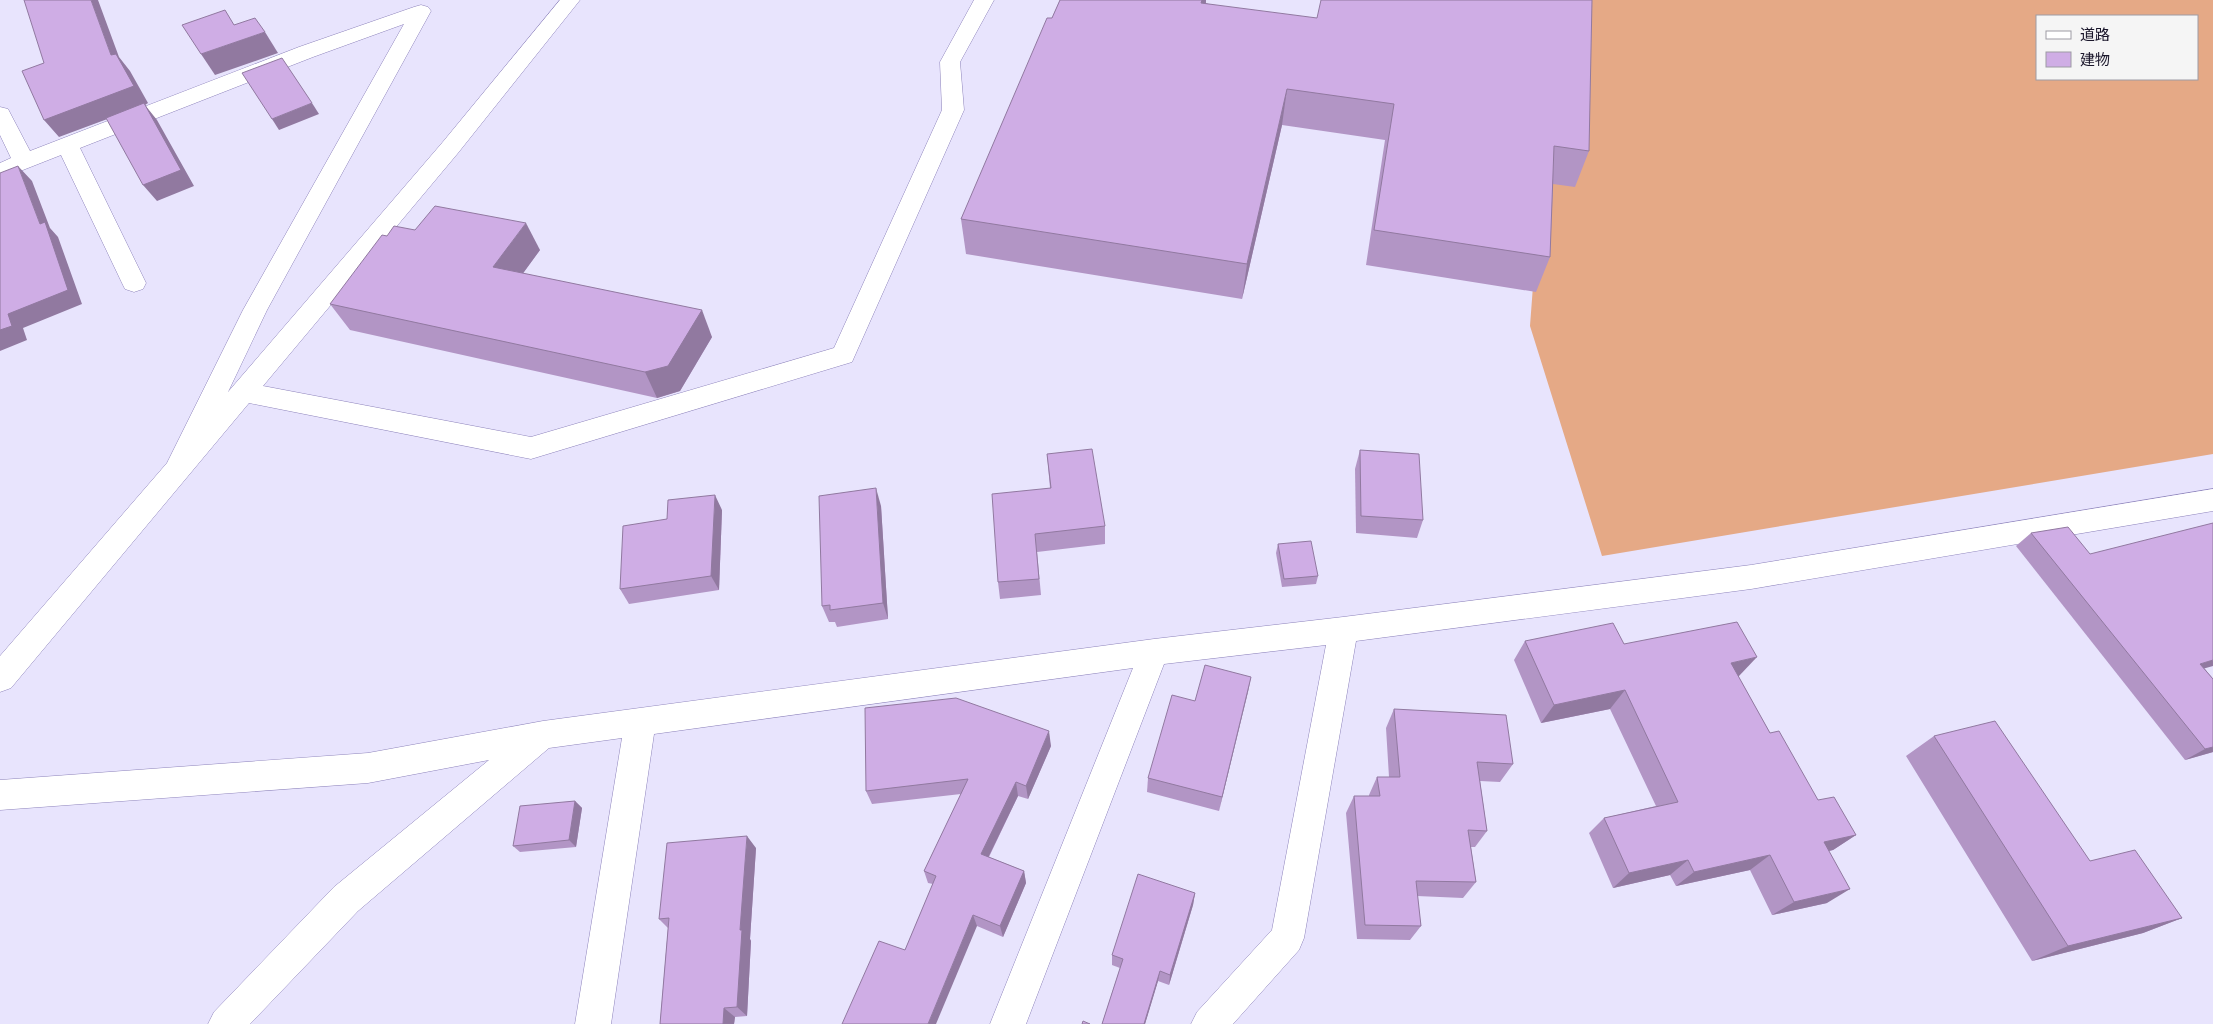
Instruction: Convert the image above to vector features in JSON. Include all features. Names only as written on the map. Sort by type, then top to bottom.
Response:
[{"type":"street","points":[[0,678],[450,148],[570,0]]},
{"type":"street","points":[[244,392],[531,448],[842,355],[953,110],[950,62],[984,0]]},
{"type":"street","points":[[0,171],[306,52],[421,11],[255,310],[176,472]]},
{"type":"street","points":[[0,114],[24,161]]},
{"type":"street","points":[[67,145],[134,283]]},
{"type":"street","points":[[0,795],[368,768],[543,735],[1154,652],[1344,630],[1751,577],[2213,500]]},
{"type":"street","points":[[1209,1024],[1287,938],[1344,630]]},
{"type":"street","points":[[1008,1024],[1154,652]]},
{"type":"street","points":[[593,1024],[640,722]]},
{"type":"street","points":[[226,1024],[346,899],[543,735]]},
{"type":"shaded area","points":[[1591,0],[2213,0],[2213,454],[1602,556],[1530,326],[1540,193],[1575,168]]},
{"type":"building","points":[[24,0],[91,0],[111,55],[116,54],[134,86],[44,120],[22,71],[44,63]]},
{"type":"building","points":[[1060,0],[1202,0],[1201,3],[1317,18],[1321,0],[1592,0],[1589,151],[1554,146],[1550,257],[1374,230],[1394,104],[1287,89],[1247,264],[961,219],[1047,18],[1052,18]]},
{"type":"building","points":[[225,10],[234,25],[255,18],[265,32],[201,54],[182,25]]},
{"type":"building","points":[[282,58],[312,103],[272,119],[242,73]]},
{"type":"building","points":[[144,103],[181,170],[143,185],[106,118]]},
{"type":"building","points":[[18,166],[40,224],[45,222],[68,290],[8,314],[12,326],[0,330],[0,173]]},
{"type":"building","points":[[435,206],[526,223],[493,267],[702,310],[668,366],[645,372],[330,304],[382,235],[387,236],[394,226],[415,230]]},
{"type":"building","points":[[1092,449],[1105,526],[1035,534],[1039,579],[998,582],[992,494],[1051,488],[1047,454]]},
{"type":"building","points":[[1360,450],[1419,454],[1423,520],[1361,516]]},
{"type":"building","points":[[876,488],[883,603],[830,610],[830,605],[822,606],[819,496]]},
{"type":"building","points":[[715,495],[711,576],[620,589],[623,526],[667,519],[668,500]]},
{"type":"building","points":[[2213,523],[2213,660],[2200,664],[2213,679],[2213,747],[2205,749],[2031,533],[2068,527],[2090,554]]},
{"type":"building","points":[[1311,541],[1318,576],[1284,579],[1278,544]]},
{"type":"building","points":[[1737,622],[1757,657],[1731,663],[1770,733],[1779,731],[1818,800],[1834,797],[1856,835],[1824,842],[1850,889],[1794,902],[1770,855],[1694,872],[1688,860],[1629,873],[1604,818],[1678,802],[1625,690],[1554,705],[1525,641],[1613,623],[1624,644]]},
{"type":"building","points":[[1205,665],[1251,677],[1222,797],[1148,778],[1172,695],[1195,701]]},
{"type":"building","points":[[956,698],[1049,731],[1026,786],[1016,782],[981,854],[1024,871],[1000,926],[973,915],[928,1024],[842,1024],[879,941],[905,950],[936,876],[924,871],[968,779],[866,791],[865,708]]},
{"type":"building","points":[[1394,709],[1506,715],[1513,764],[1477,762],[1487,831],[1468,830],[1476,882],[1416,881],[1421,926],[1365,925],[1354,796],[1380,796],[1377,777],[1400,777]]},
{"type":"building","points":[[1995,721],[2090,861],[2135,850],[2182,918],[2068,946],[1934,736]]},
{"type":"building","points":[[575,801],[569,840],[513,846],[520,806]]},
{"type":"building","points":[[747,836],[740,930],[742,930],[737,1007],[724,1008],[723,1024],[660,1024],[669,918],[659,919],[667,843]]},
{"type":"building","points":[[1138,874],[1195,893],[1170,975],[1160,971],[1144,1024],[1102,1024],[1123,959],[1112,955]]}]
